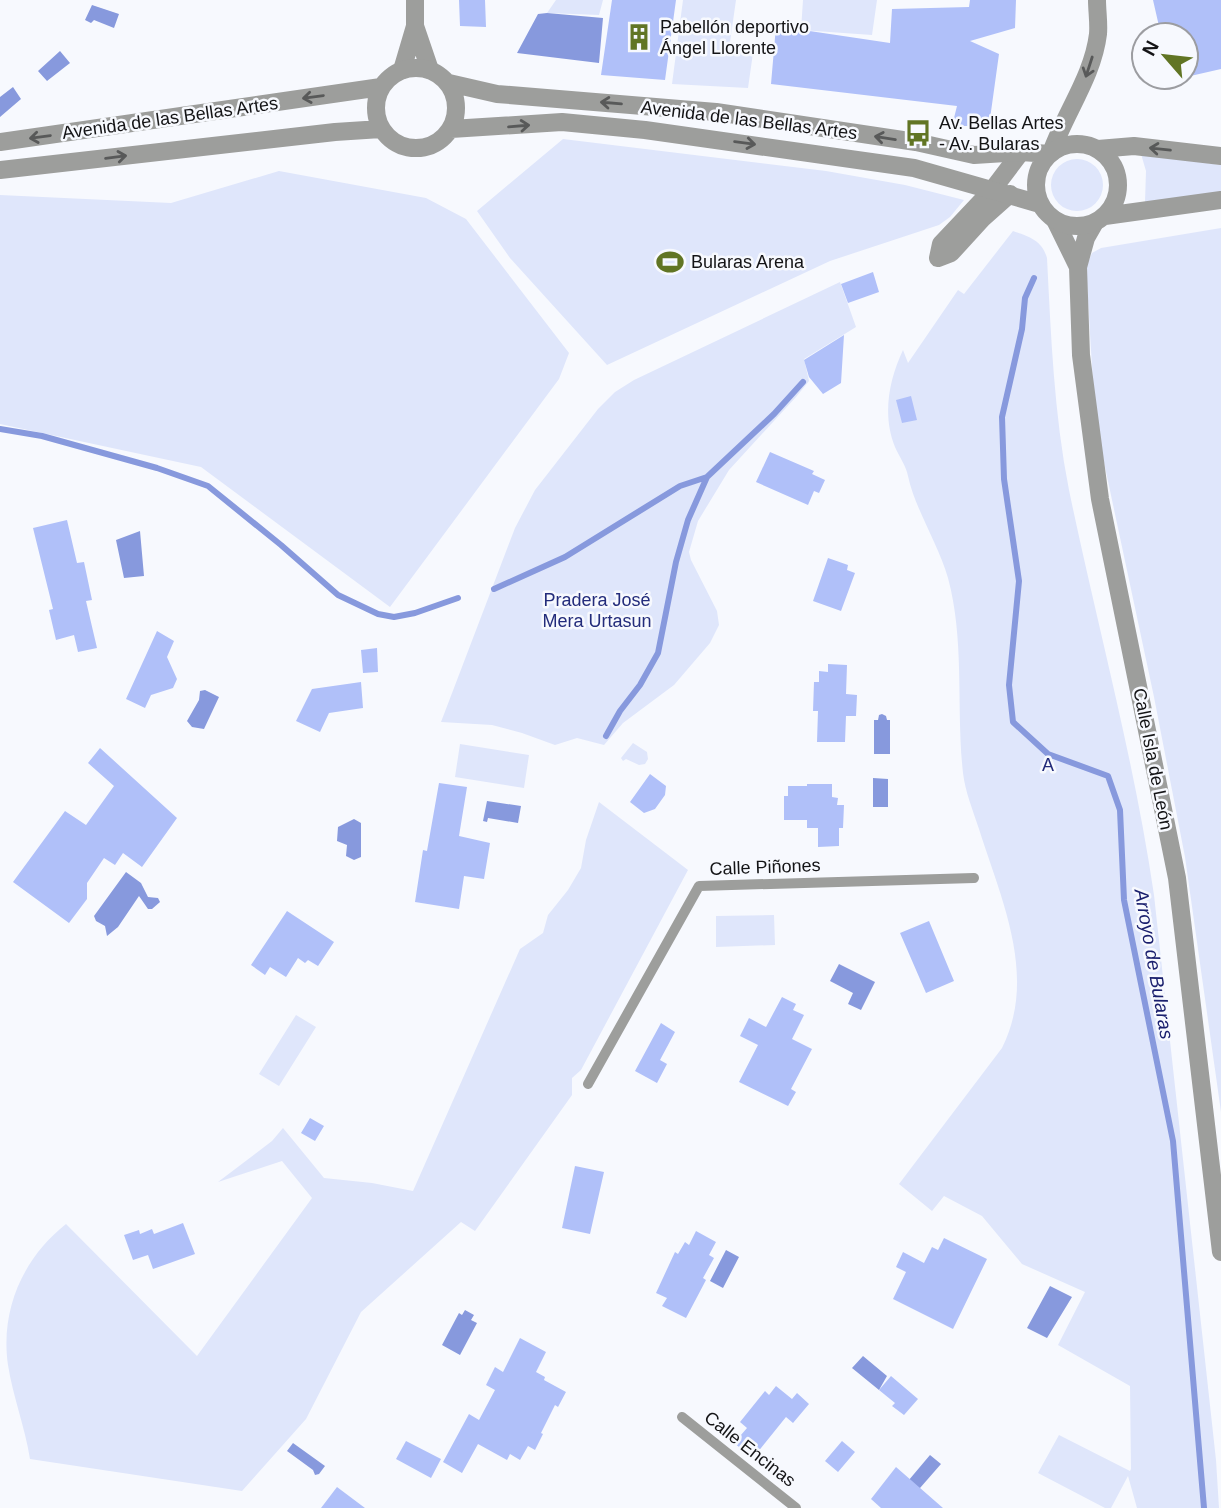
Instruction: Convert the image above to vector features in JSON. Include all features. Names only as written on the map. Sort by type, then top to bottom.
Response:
[{"type":"street","points":[[401,70],[415,26],[415,0]]},
{"type":"street","points":[[1097,0],[1098,34],[1089,70],[1036,177],[1040,204],[1055,220],[1067,226],[1080,227],[1099,220],[1221,200]]},
{"type":"street","points":[[415,26],[430,69]]},
{"type":"street","points":[[416,67],[430,69],[449,83],[457,106],[451,130],[436,144],[416,149],[396,144],[381,129],[375,108],[381,87],[401,70],[416,67]]},
{"type":"street","name":"Avenida de las Bellas Artes","points":[[449,83],[497,94],[716,112],[916,142],[974,155],[1050,153]]},
{"type":"street","name":"Avenida de las Bellas Artes","points":[[0,142],[381,87]]},
{"type":"street","name":"Avenida de las Bellas Artes","points":[[451,130],[562,122],[645,130],[914,168],[1040,204]]},
{"type":"street","name":"Avenida de las Bellas Artes","points":[[0,170],[321,133],[381,129]]},
{"type":"street","points":[[1050,153],[1062,146],[1087,145],[1098,149],[1110,159],[1117,173],[1119,189],[1114,204],[1099,220]]},
{"type":"street","points":[[1098,149],[1133,146],[1221,156]]},
{"type":"street","points":[[1001,191],[1021,152]]},
{"type":"street","name":"Calle Isla de León","points":[[1055,220],[1078,267]]},
{"type":"street","name":"Calle Isla de León","points":[[1099,220],[1086,238],[1078,267],[1081,355],[1100,499],[1177,878],[1221,1252]]},
{"type":"lane","name":"Calle Piñones","points":[[588,1084],[699,886],[974,878]]},
{"type":"lane","name":"Calle Encinas","points":[[682,1417],[796,1508]]},
{"type":"green space","points":[[556,0],[603,0],[599,15],[547,13]]},
{"type":"green space","points":[[683,0],[736,0],[730,42],[754,46],[748,88],[672,84]]},
{"type":"green space","points":[[803,0],[877,0],[872,35],[801,30]]},
{"type":"green space","points":[[563,139],[826,171],[905,185],[964,200],[950,217],[939,225],[830,261],[607,365],[510,258],[477,211]]},
{"type":"green space","points":[[1141,154],[1221,165],[1221,194],[1145,202],[1146,171]]},
{"type":"green space","points":[[1077,159],[1087,161],[1095,167],[1101,175],[1101,195],[1095,203],[1087,209],[1077,211],[1067,209],[1059,203],[1053,195],[1051,185],[1053,175],[1059,167],[1067,161]]},
{"type":"green space","points":[[279,171],[426,198],[466,219],[569,353],[559,379],[390,607],[201,467],[0,424],[0,195],[171,203]]},
{"type":"green space","points":[[1221,228],[1221,1112],[1185,857],[1102,453],[1094,400],[1086,267],[1092,253],[1101,248]]},
{"type":"green space","name":"A","points":[[1013,231],[1038,243],[1047,258],[1054,375],[1064,461],[1146,844],[1154,895],[1219,1508],[1137,1508],[1128,1476],[1111,1508],[1105,1508],[1038,1473],[1059,1435],[1130,1471],[1131,1469],[1130,1386],[1058,1345],[1085,1292],[1022,1264],[982,1216],[944,1196],[932,1211],[899,1184],[1002,1048],[1012,1021],[1017,993],[1012,938],[964,780],[957,626],[948,578],[891,435],[889,398],[894,373],[903,350],[908,363],[958,290],[964,294]]},
{"type":"green space","name":"Pradera José Mera Urtasun","points":[[840,282],[856,327],[804,359],[809,381],[729,470],[698,521],[689,552],[717,611],[719,625],[710,643],[674,685],[623,723],[604,745],[577,738],[555,745],[492,725],[441,722],[515,528],[535,490],[598,409],[615,392],[634,380]]},
{"type":"green space","points":[[633,743],[647,752],[648,759],[645,764],[639,765],[626,759],[623,761],[621,758]]},
{"type":"green space","points":[[460,744],[529,755],[524,788],[455,777]]},
{"type":"green space","points":[[599,802],[688,870],[581,1070],[572,1078],[572,1095],[475,1231],[461,1222],[361,1312],[306,1419],[242,1491],[30,1459],[10,1377],[6,1345],[11,1305],[27,1269],[38,1253],[66,1224],[197,1356],[312,1198],[282,1161],[218,1182],[272,1141],[283,1128],[324,1178],[413,1191],[520,949],[543,933],[548,915],[581,868],[586,840]]},
{"type":"green space","points":[[774,915],[775,945],[716,947],[716,916]]},
{"type":"green space","points":[[296,1015],[316,1027],[279,1086],[259,1074]]},
{"type":"water","points":[[92,5],[119,14],[114,28],[94,20],[91,23],[85,20]]},
{"type":"water","points":[[538,14],[603,18],[599,63],[517,53]]},
{"type":"water","points":[[60,51],[70,63],[47,81],[38,71]]},
{"type":"water","points":[[13,87],[21,99],[0,117],[0,97]]},
{"type":"water","points":[[140,531],[144,576],[124,578],[116,540]]},
{"type":"water","points":[[205,690],[219,697],[204,729],[192,727],[187,721],[199,700],[200,691]]},
{"type":"water","points":[[882,714],[890,720],[890,754],[874,754],[874,720],[878,720]]},
{"type":"water","points":[[873,778],[888,779],[888,807],[873,807]]},
{"type":"water","points":[[487,801],[521,806],[518,823],[488,818],[487,822],[483,821]]},
{"type":"water","points":[[354,819],[361,823],[361,857],[354,860],[346,856],[347,845],[337,841],[338,827]]},
{"type":"water","points":[[126,872],[141,883],[148,897],[158,898],[160,902],[148,909],[139,896],[118,927],[107,936],[105,926],[96,921],[94,916]]},
{"type":"water","points":[[839,964],[875,982],[861,1010],[848,1004],[853,993],[830,981]]},
{"type":"water","points":[[726,1250],[739,1257],[723,1288],[710,1281]]},
{"type":"water","points":[[1050,1286],[1072,1297],[1047,1338],[1027,1328]]},
{"type":"water","points":[[465,1310],[474,1315],[471,1320],[477,1323],[460,1355],[442,1345],[459,1313],[462,1315]]},
{"type":"water","points":[[863,1356],[887,1376],[879,1390],[852,1368]]},
{"type":"water","points":[[293,1443],[325,1466],[319,1474],[315,1475],[313,1470],[287,1451]]},
{"type":"water","points":[[930,1455],[941,1464],[913,1496],[903,1487]]},
{"type":"building","points":[[459,0],[485,0],[486,27],[460,26]]},
{"type":"building","name":"Pabellón deportivo Ángel Llorente","points":[[612,0],[676,0],[665,80],[601,75]]},
{"type":"building","points":[[970,0],[1016,0],[1015,28],[970,41],[999,54],[989,126],[952,126],[957,106],[771,84],[776,26],[890,43],[892,9],[969,7]]},
{"type":"building","points":[[1153,0],[1221,0],[1221,69],[1200,74],[1200,21],[1158,21]]},
{"type":"building","points":[[873,272],[879,292],[848,303],[841,284]]},
{"type":"building","points":[[844,335],[841,383],[823,394],[809,377],[804,360]]},
{"type":"building","points":[[911,396],[917,420],[902,423],[896,400]]},
{"type":"building","points":[[770,452],[814,471],[812,474],[825,480],[819,493],[814,491],[808,505],[756,482]]},
{"type":"building","points":[[67,520],[77,563],[84,562],[92,600],[86,601],[97,648],[78,652],[74,635],[56,640],[49,610],[53,609],[33,528]]},
{"type":"building","points":[[828,558],[848,565],[847,570],[855,573],[841,611],[813,601]]},
{"type":"building","points":[[157,631],[174,641],[167,657],[177,679],[173,688],[151,695],[145,708],[126,699]]},
{"type":"building","points":[[377,648],[378,672],[363,673],[361,650]]},
{"type":"building","points":[[828,664],[847,665],[846,694],[857,695],[856,716],[846,716],[845,742],[817,742],[818,711],[813,711],[814,682],[819,682],[819,671],[828,672]]},
{"type":"building","points":[[361,682],[363,708],[329,713],[320,732],[296,721],[312,689]]},
{"type":"building","points":[[100,748],[177,818],[142,867],[123,853],[115,865],[104,858],[87,883],[87,899],[69,923],[13,882],[65,811],[86,825],[114,786],[88,763]]},
{"type":"building","points":[[650,774],[666,786],[665,795],[655,809],[644,813],[630,802]]},
{"type":"building","points":[[439,783],[467,787],[459,836],[490,843],[484,879],[464,876],[459,909],[415,902],[423,850],[427,851]]},
{"type":"building","points":[[832,784],[832,797],[838,798],[837,805],[844,805],[843,828],[839,828],[839,846],[818,847],[818,828],[807,828],[807,820],[784,820],[784,796],[788,796],[788,786]]},
{"type":"building","points":[[287,911],[334,942],[318,966],[298,958],[286,977],[270,967],[265,975],[251,965]]},
{"type":"building","points":[[929,921],[954,981],[926,993],[900,933]]},
{"type":"building","points":[[782,997],[796,1004],[793,1010],[804,1015],[792,1039],[812,1049],[791,1089],[796,1092],[788,1106],[739,1082],[758,1045],[740,1036],[749,1018],[766,1027]]},
{"type":"building","points":[[661,1023],[675,1032],[660,1060],[667,1064],[657,1083],[635,1071]]},
{"type":"building","points":[[310,1118],[324,1126],[315,1141],[301,1133]]},
{"type":"building","points":[[575,1166],[604,1172],[590,1234],[562,1228]]},
{"type":"building","points":[[183,1223],[195,1254],[153,1269],[148,1255],[133,1260],[124,1235],[139,1230],[140,1234],[152,1229],[154,1234]]},
{"type":"building","points":[[696,1231],[716,1242],[709,1255],[714,1258],[703,1278],[706,1280],[686,1318],[662,1306],[667,1298],[656,1293],[675,1252],[678,1254],[685,1242],[689,1245]]},
{"type":"building","points":[[944,1238],[987,1259],[953,1329],[893,1299],[906,1272],[896,1267],[903,1252],[924,1263],[932,1247],[938,1250]]},
{"type":"building","points":[[520,1338],[546,1352],[536,1372],[545,1377],[544,1380],[566,1392],[558,1407],[555,1405],[535,1450],[528,1446],[520,1460],[510,1454],[507,1460],[478,1444],[462,1473],[443,1462],[469,1414],[479,1420],[495,1390],[486,1385],[495,1367],[503,1372]]},
{"type":"building","points":[[891,1376],[918,1399],[904,1415],[892,1406],[895,1403],[879,1390]]},
{"type":"building","points":[[776,1386],[792,1399],[797,1393],[809,1404],[793,1423],[786,1417],[753,1458],[734,1443],[747,1428],[740,1422],[765,1391],[769,1395]]},
{"type":"building","points":[[406,1441],[441,1459],[431,1478],[396,1459]]},
{"type":"building","points":[[842,1441],[855,1452],[838,1472],[825,1461]]},
{"type":"building","points":[[896,1467],[943,1508],[881,1508],[871,1499]]},
{"type":"building","points":[[337,1487],[365,1508],[321,1508]]},
{"type":"waterway","name":"Arroyo de Bularas","points":[[1034,278],[1025,298],[1022,329],[1002,417],[1004,479],[1019,581],[1009,685],[1013,722],[1048,754],[1108,776],[1120,810],[1124,900],[1173,1141],[1204,1508]]},
{"type":"waterway","points":[[606,736],[658,653],[676,562],[688,520],[707,477],[774,414],[803,382]]},
{"type":"waterway","points":[[0,429],[42,436],[157,468],[208,486],[338,595],[378,614],[394,617],[415,613],[458,598]]},
{"type":"waterway","points":[[494,589],[565,557],[680,486],[707,477]]},
{"type":"place","name":"Pabellón deportivo Ángel Llorente","points":[[639,37]]},
{"type":"place","name":"Av. Bellas Artes - Av. Bularas","points":[[918,133]]},
{"type":"place","name":"Bularas Arena","points":[[670,262]]}]
